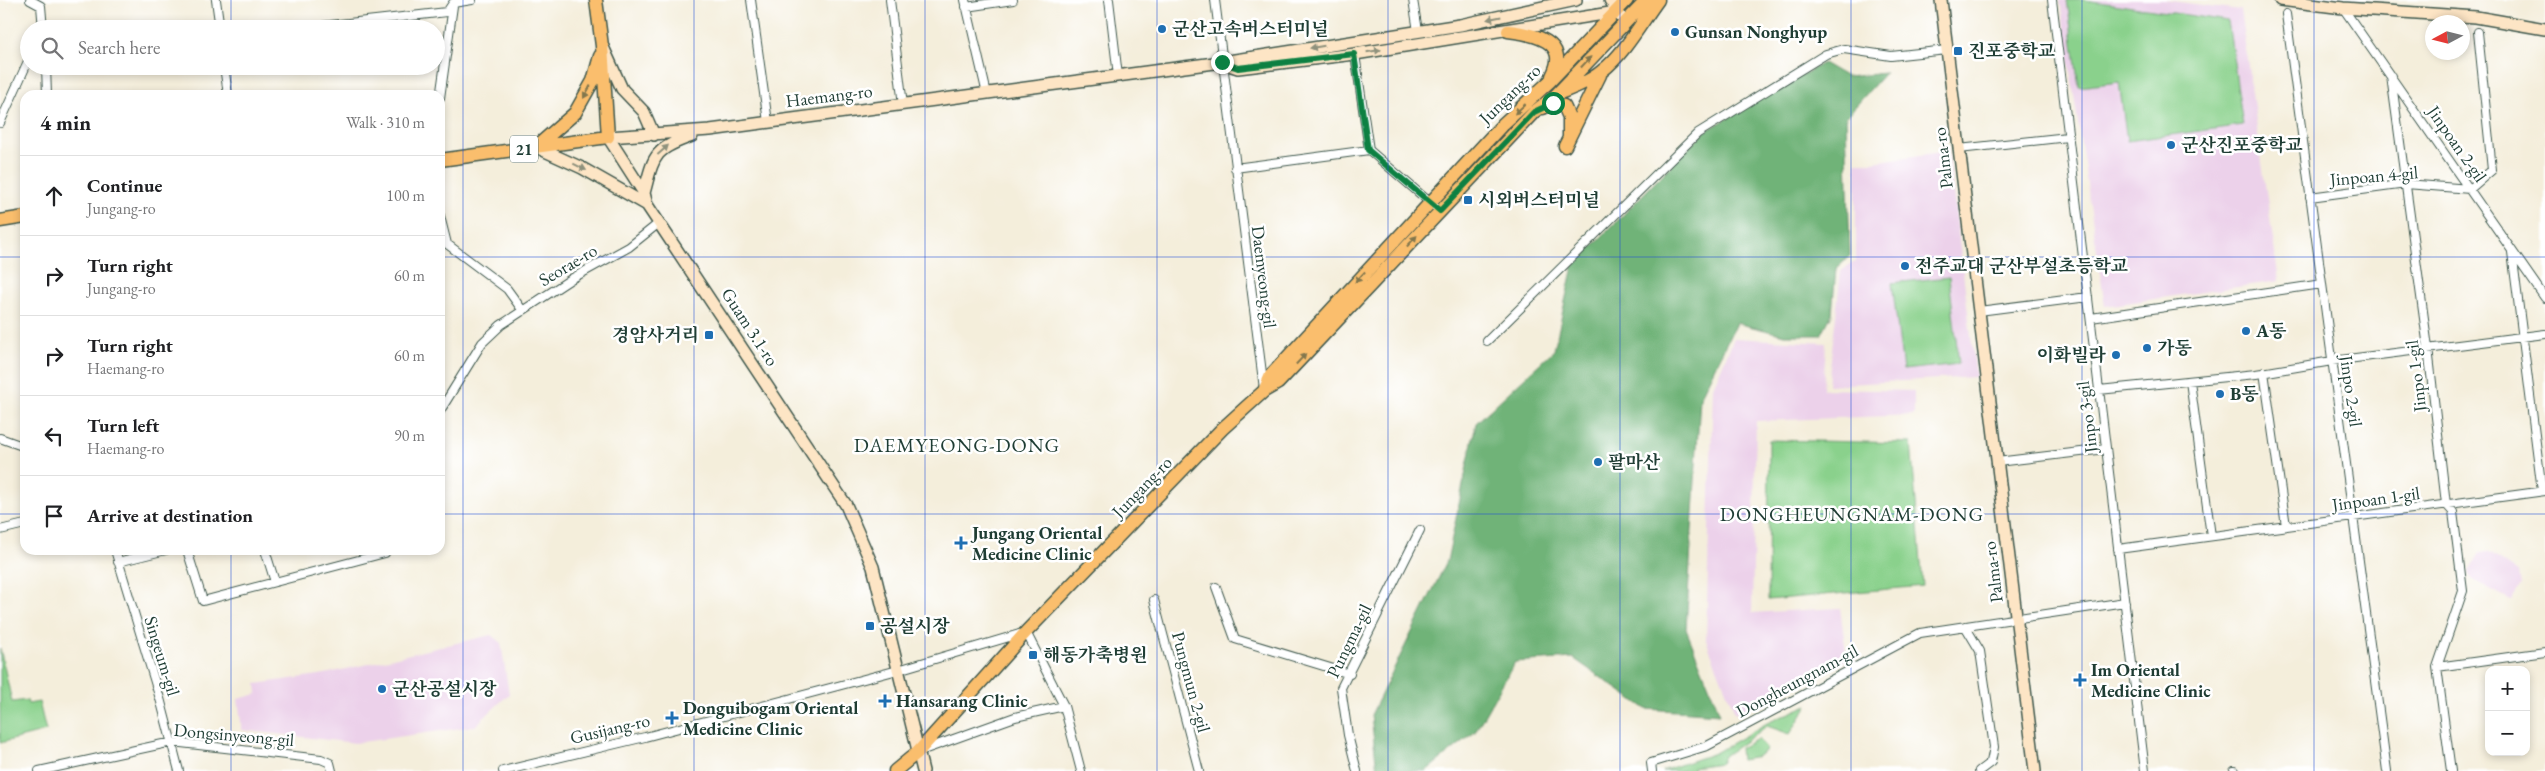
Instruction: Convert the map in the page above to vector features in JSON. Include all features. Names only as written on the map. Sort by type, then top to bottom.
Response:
[{"type":"main road","name":"Guam 3.1-ro","points":[[596,0],[602,46],[608,137]]},
{"type":"main road","name":"Jungang-ro","points":[[1264,390],[1271,375],[1429,203],[1503,124],[1549,82],[1627,0]]},
{"type":"main road","name":"Jungang-ro","points":[[895,771],[918,752],[1026,632],[1222,429],[1264,390],[1278,383],[1534,112],[1556,95],[1647,0]]},
{"type":"main road","points":[[1534,112],[1553,103],[1564,106],[1570,124],[1565,146],[1603,70],[1637,30],[1658,0]]},
{"type":"main road","points":[[1508,31],[1538,35],[1552,46],[1557,60],[1556,68],[1549,82]]},
{"type":"main road","points":[[536,147],[575,113],[593,81],[602,46]]},
{"type":"main road","points":[[1556,95],[1590,80],[1603,70]]},
{"type":"main road","name":"Haemang-ro","points":[[445,159],[608,137]]},
{"type":"main road","points":[[0,221],[20,218]]},
{"type":"street","points":[[30,0],[41,3]]},
{"type":"street","points":[[216,0],[219,20]]},
{"type":"street","points":[[453,1],[472,0]]},
{"type":"street","points":[[751,0],[768,122]]},
{"type":"street","points":[[890,0],[903,105]]},
{"type":"street","points":[[987,94],[965,4],[1013,0]]},
{"type":"street","points":[[1110,0],[1118,76]]},
{"type":"street","name":"Daemyeong-gil","points":[[1215,0],[1264,390]]},
{"type":"street","points":[[1413,0],[1418,31]]},
{"type":"street","points":[[1534,10],[1552,0]]},
{"type":"street","name":"Haemang-ro","points":[[608,137],[710,130],[1222,62],[1418,31],[1534,10],[1576,0]]},
{"type":"street","points":[[1610,0],[1616,12],[1626,22]]},
{"type":"street","name":"Palma-ro","points":[[1941,0],[2035,771]]},
{"type":"street","name":"Jinpo 3-gil","points":[[2052,0],[2145,771]]},
{"type":"street","points":[[2280,0],[2343,8],[2476,16],[2545,29]]},
{"type":"street","points":[[375,20],[446,12],[453,1]]},
{"type":"street","points":[[445,61],[453,1]]},
{"type":"street","points":[[38,20],[41,3]]},
{"type":"street","points":[[41,3],[42,20]]},
{"type":"street","name":"Jinpoan 2-gil","points":[[2343,8],[2545,298]]},
{"type":"street","name":"Haemang-ro","points":[[1222,62],[1238,68],[1354,54],[1508,31],[1616,12]]},
{"type":"street","name":"Jinpo 2-gil","points":[[2286,14],[2387,771]]},
{"type":"street","points":[[2470,189],[2492,170],[2478,32]]},
{"type":"street","points":[[602,46],[622,89],[644,112],[654,135]]},
{"type":"street","points":[[1487,341],[1698,133],[1826,54],[1844,49],[1891,56],[1947,50]]},
{"type":"street","points":[[1354,54],[1368,150],[1440,211]]},
{"type":"street","points":[[0,123],[22,75]]},
{"type":"street","points":[[46,75],[47,90]]},
{"type":"street","points":[[225,75],[227,90]]},
{"type":"street","points":[[441,90],[443,75]]},
{"type":"street","name":"Jinpo 1-gil","points":[[2391,76],[2428,348],[2446,504],[2453,512],[2463,591],[2437,667],[2451,771]]},
{"type":"street","points":[[644,193],[653,158],[668,144],[710,130]]},
{"type":"street","name":"Guam 3.1-ro","points":[[608,137],[644,193],[647,205],[846,505],[873,567],[923,771]]},
{"type":"street","points":[[1959,150],[2068,137]]},
{"type":"street","points":[[536,147],[582,168],[647,205]]},
{"type":"street","points":[[1235,168],[1368,150]]},
{"type":"street","name":"Jinpoan 4-gil","points":[[2310,197],[2406,184],[2470,189]]},
{"type":"street","name":"Seorae-ro","points":[[445,403],[482,343],[501,325],[571,279],[629,247],[659,223]]},
{"type":"street","points":[[445,238],[447,244],[507,289],[522,311]]},
{"type":"street","points":[[2512,250],[2521,337],[2543,491]]},
{"type":"street","points":[[2090,318],[2322,284]]},
{"type":"street","points":[[1979,311],[2088,297]]},
{"type":"street","points":[[2099,390],[2264,372],[2428,348],[2545,334]]},
{"type":"street","points":[[2264,372],[2286,526]]},
{"type":"street","points":[[2190,381],[2211,536]]},
{"type":"street","points":[[0,438],[20,445]]},
{"type":"street","points":[[1997,462],[2106,449]]},
{"type":"street","name":"Jinpoan 1-gil","points":[[2118,549],[2543,491]]},
{"type":"street","points":[[0,530],[20,525]]},
{"type":"street","name":"Pungma-gil","points":[[1357,771],[1348,735],[1341,688],[1350,674],[1420,530]]},
{"type":"street","name":"Singeum-gil","points":[[116,555],[179,771]]},
{"type":"street","points":[[118,562],[146,555]]},
{"type":"street","points":[[189,555],[203,601],[377,555]]},
{"type":"street","points":[[267,555],[275,582]]},
{"type":"street","points":[[1216,587],[1235,639],[1350,674]]},
{"type":"street","name":"Pungmun 2-gil","points":[[1154,600],[1199,771]]},
{"type":"street","name":"Palma-ro","points":[[2016,618],[2125,602]]},
{"type":"street","name":"Dongheungnam-gil","points":[[1652,771],[1651,763],[1707,746],[1920,633],[2016,618]]},
{"type":"street","points":[[1965,626],[1980,651],[1994,748],[1991,762],[1979,771]]},
{"type":"street","points":[[1026,632],[1064,706],[1081,771]]},
{"type":"street","name":"Jungang-ro","points":[[898,670],[1026,632]]},
{"type":"street","points":[[2437,667],[2545,652]]},
{"type":"street","name":"Gusijang-ro","points":[[503,771],[645,737],[898,670]]},
{"type":"street","name":"Jungang-ro","points":[[918,752],[1015,717],[1064,706]]},
{"type":"street","name":"Dongsinyeong-gil","points":[[39,771],[172,742],[321,759],[330,763],[332,771]]},
{"type":"street","points":[[520,771],[527,764]]},
{"type":"shaded area","name":"군산진포중학교","points":[[2060,0],[2164,0],[2240,10],[2279,281],[2105,306]]},
{"type":"shaded area","name":"전주교대 군산부설초등학교","points":[[1948,151],[1976,377],[1828,385],[1841,271],[1856,261],[1856,162],[1873,162]]},
{"type":"shaded area","points":[[1734,338],[1826,343],[1823,389],[1914,391],[1914,415],[1756,421],[1752,613],[1840,608],[1847,660],[1735,713],[1706,640],[1713,387]]},
{"type":"shaded area","points":[[2488,552],[2519,573],[2521,586],[2511,600],[2473,580],[2469,572],[2480,553]]},
{"type":"shaded area","name":"군산공설시장","points":[[491,635],[501,643],[509,694],[475,726],[355,743],[242,730],[238,699],[257,694],[256,684],[325,674]]},
{"type":"green space","points":[[2067,0],[2085,0],[2228,21],[2243,125],[2127,141],[2119,82],[2079,87]]},
{"type":"green space","points":[[1823,63],[1847,77],[1885,73],[1846,117],[1850,256],[1836,269],[1832,314],[1821,335],[1785,335],[1736,323],[1700,398],[1686,629],[1720,714],[1646,709],[1573,658],[1515,662],[1475,732],[1426,771],[1377,771],[1371,715],[1447,561],[1476,423],[1554,350],[1573,266],[1704,132]]},
{"type":"green space","points":[[1949,277],[1959,364],[1903,370],[1892,283]]},
{"type":"green space","points":[[1769,440],[1911,443],[1923,586],[1768,600]]},
{"type":"green space","points":[[0,648],[12,702],[27,700],[28,704],[39,702],[46,731],[0,743]]},
{"type":"green space","points":[[1808,705],[1790,734],[1767,726],[1724,756],[1721,763],[1693,767],[1693,771],[1662,771],[1715,753],[1767,723]]},
{"type":"green space","points":[[1758,739],[1767,750],[1754,758],[1741,760],[1740,748]]},
{"type":"place","name":"군산고속버스터미널","points":[[1162,29]]},
{"type":"place","name":"Gunsan Nonghyup","points":[[1675,32]]},
{"type":"place","name":"진포중학교","points":[[1958,51]]},
{"type":"place","name":"군산진포중학교","points":[[2171,145]]},
{"type":"place","name":"시외버스터미널","points":[[1468,200]]},
{"type":"place","name":"전주교대 군산부설초등학교","points":[[1905,266]]},
{"type":"place","name":"A동","points":[[2246,331]]},
{"type":"place","name":"경암사거리","points":[[709,335]]},
{"type":"place","name":"가동","points":[[2147,348]]},
{"type":"place","name":"이화빌라","points":[[2116,355]]},
{"type":"place","name":"B동","points":[[2220,394]]},
{"type":"place","name":"팔마산","points":[[1598,462]]},
{"type":"place","name":"Jungang Oriental Medicine Clinic","points":[[961,543]]},
{"type":"place","name":"공설시장","points":[[870,626]]},
{"type":"place","name":"해동가축병원","points":[[1033,655]]},
{"type":"place","name":"Im Oriental Medicine Clinic","points":[[2080,680]]},
{"type":"place","name":"군산공설시장","points":[[382,689]]},
{"type":"place","name":"Hansarang Clinic","points":[[885,701]]},
{"type":"place","name":"Donguibogam Oriental Medicine Clinic","points":[[672,718]]},
{"type":"district","name":"DAEMYEONG-DONG","points":[[957,445]]},
{"type":"district","name":"DONGHEUNGNAM-DONG","points":[[1852,514]]},
{"type":"route","points":[[1222,62],[1238,68],[1354,54],[1368,150],[1440,211],[1534,112],[1553,103]]}]
